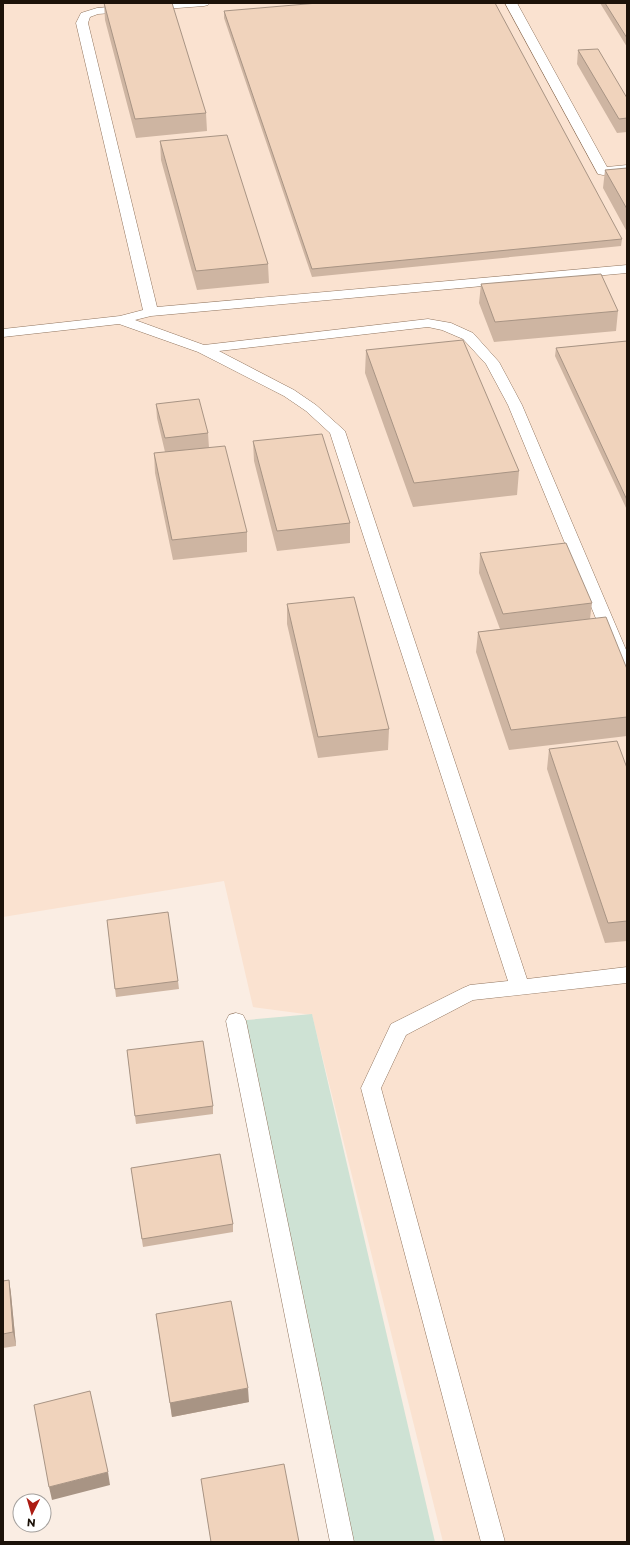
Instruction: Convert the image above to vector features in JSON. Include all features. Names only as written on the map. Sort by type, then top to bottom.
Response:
[{"type":"lane","points":[[121,3],[133,8]]},
{"type":"lane","points":[[151,312],[82,23],[84,9],[97,11],[204,3]]},
{"type":"lane","points":[[511,3],[602,171],[627,169]]},
{"type":"lane","points":[[3,333],[120,320],[151,312],[627,269]]},
{"type":"lane","points":[[120,320],[203,349],[289,393],[311,408],[337,431],[520,988]]},
{"type":"lane","points":[[203,349],[428,323],[446,326],[468,336],[492,362],[515,405],[627,672]]},
{"type":"lane","points":[[493,1542],[371,1088],[398,1030],[470,993],[627,975]]},
{"type":"lane","points":[[236,1021],[342,1542]]},
{"type":"shaded area","points":[[3,3],[627,3],[627,1542],[443,1542],[312,1015],[253,1007],[224,881],[3,917]]},
{"type":"green space","points":[[312,1014],[435,1542],[342,1542],[236,1021]]},
{"type":"building","points":[[104,3],[172,3],[206,113],[135,119]]},
{"type":"building","points":[[318,3],[495,3],[622,239],[312,269],[224,11]]},
{"type":"building","points":[[605,3],[627,3],[627,38]]},
{"type":"building","points":[[598,49],[627,98],[627,118],[619,119],[578,50]]},
{"type":"building","points":[[227,135],[268,264],[196,271],[160,141]]},
{"type":"building","points":[[627,168],[627,209],[605,170]]},
{"type":"building","points":[[601,274],[618,311],[495,322],[481,284]]},
{"type":"building","points":[[463,340],[519,471],[414,483],[366,350]]},
{"type":"building","points":[[627,341],[627,500],[556,348]]},
{"type":"building","points":[[199,399],[208,433],[165,438],[156,404]]},
{"type":"building","points":[[322,434],[350,523],[277,531],[253,441]]},
{"type":"building","points":[[225,446],[247,532],[172,540],[154,453]]},
{"type":"building","points":[[566,543],[592,603],[503,614],[480,553]]},
{"type":"building","points":[[354,597],[389,729],[318,737],[287,604]]},
{"type":"building","points":[[606,617],[627,669],[627,717],[511,730],[478,632]]},
{"type":"building","points":[[617,741],[627,768],[627,921],[608,923],[549,749]]},
{"type":"building","points":[[168,912],[178,981],[115,989],[107,920]]},
{"type":"building","points":[[203,1041],[213,1106],[135,1116],[127,1050]]},
{"type":"building","points":[[220,1154],[233,1224],[142,1239],[131,1168]]},
{"type":"building","points":[[9,1280],[13,1332],[3,1334],[3,1281]]},
{"type":"building","points":[[231,1301],[248,1388],[170,1403],[156,1314]]},
{"type":"building","points":[[90,1391],[108,1472],[49,1487],[34,1405]]},
{"type":"building","points":[[284,1464],[299,1542],[211,1542],[201,1479]]}]
